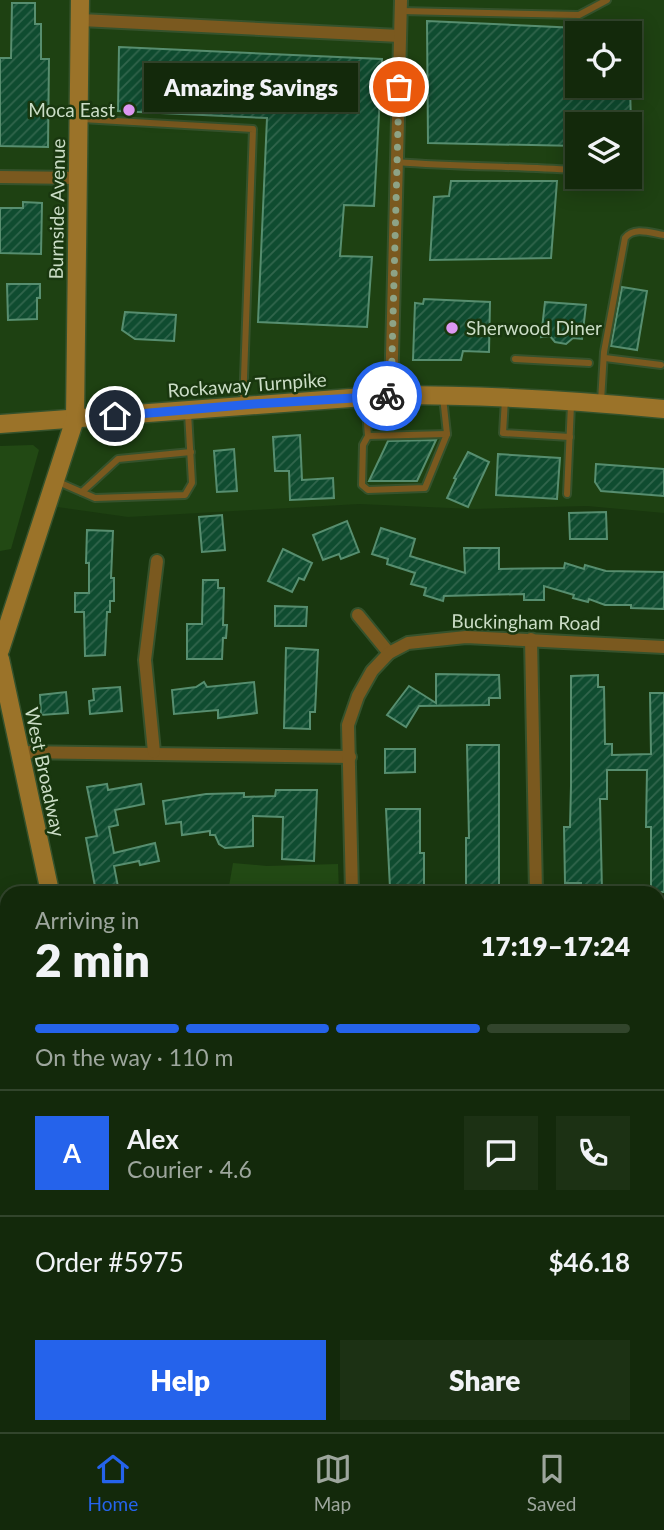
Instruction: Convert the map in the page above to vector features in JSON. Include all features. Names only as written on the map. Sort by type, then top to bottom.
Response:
[{"type":"main road","name":"Burnside Avenue","points":[[75,419],[80,0]]},
{"type":"main road","name":"Rockaway Turnpike","points":[[0,424],[391,395],[572,400],[664,409]]},
{"type":"main road","points":[[0,650],[75,419]]},
{"type":"main road","name":"West Broadway","points":[[0,659],[49,886]]},
{"type":"street","points":[[391,395],[401,5]]},
{"type":"street","points":[[80,20],[400,36]]},
{"type":"street","points":[[0,177],[79,178]]},
{"type":"street","points":[[154,752],[145,660],[157,561]]},
{"type":"street","points":[[352,886],[348,724],[358,696],[372,671],[389,653],[358,615]]},
{"type":"street","name":"Buckingham Road","points":[[389,653],[408,643],[466,637],[664,647]]},
{"type":"street","points":[[531,639],[536,886]]},
{"type":"street","points":[[19,752],[350,757]]},
{"type":"lane","points":[[401,5],[579,15],[607,0]]},
{"type":"lane","points":[[80,119],[253,129],[243,405]]},
{"type":"lane","points":[[397,162],[565,169]]},
{"type":"lane","points":[[601,403],[605,346],[625,238],[635,231],[664,235]]},
{"type":"lane","points":[[605,358],[661,365]]},
{"type":"lane","points":[[515,359],[589,363]]},
{"type":"lane","points":[[365,397],[368,436],[363,446],[362,485],[368,490],[425,488],[447,434],[443,395]]},
{"type":"lane","points":[[505,397],[503,433],[570,437]]},
{"type":"lane","points":[[567,494],[572,400]]},
{"type":"lane","points":[[54,480],[95,498],[185,495],[192,483],[188,411]]},
{"type":"lane","points":[[368,436],[447,434]]},
{"type":"lane","points":[[82,492],[118,458],[191,452]]},
{"type":"shaded area","points":[[0,0],[664,0],[664,513],[587,506],[473,509],[359,504],[128,517],[43,505],[75,420],[0,424]]},
{"type":"shaded area","points":[[33,445],[39,450],[11,549],[0,551],[0,446]]},
{"type":"shaded area","points":[[233,863],[267,866],[338,864],[339,886],[229,886]]},
{"type":"building","points":[[12,3],[35,3],[35,24],[41,24],[41,59],[49,59],[48,147],[0,146],[0,58],[11,58]]},
{"type":"building","points":[[427,21],[565,27],[565,98],[630,98],[631,112],[565,112],[565,146],[428,143]]},
{"type":"building","points":[[119,47],[382,59],[374,206],[344,205],[340,256],[372,257],[367,327],[258,322],[267,118],[118,111]]},
{"type":"building","points":[[451,181],[557,181],[551,258],[430,260],[434,197],[449,196]]},
{"type":"building","points":[[23,202],[42,203],[41,254],[0,253],[0,208],[23,208]]},
{"type":"building","points":[[7,284],[40,284],[37,319],[8,320]]},
{"type":"building","points":[[622,287],[647,291],[637,350],[611,346]]},
{"type":"building","name":"Sherwood Diner","points":[[424,299],[490,302],[489,352],[463,351],[461,360],[413,360],[415,303],[423,304]]},
{"type":"building","points":[[545,302],[586,305],[582,339],[573,338],[566,344],[555,342],[550,336],[541,337]]},
{"type":"building","points":[[125,312],[176,315],[174,341],[135,339],[122,330]]},
{"type":"building","points":[[300,435],[302,480],[333,478],[334,498],[290,500],[289,471],[275,471],[273,437]]},
{"type":"building","points":[[436,440],[417,481],[369,481],[388,441]]},
{"type":"building","points":[[234,449],[237,491],[217,492],[214,451]]},
{"type":"building","points":[[468,452],[489,462],[468,507],[447,498]]},
{"type":"building","points":[[498,454],[560,458],[557,499],[496,495]]},
{"type":"building","points":[[596,464],[664,469],[664,496],[601,491],[595,482]]},
{"type":"building","points":[[606,512],[607,539],[570,539],[569,513]]},
{"type":"building","points":[[222,515],[225,550],[202,552],[199,517]]},
{"type":"building","points":[[347,521],[359,552],[341,559],[339,554],[323,560],[313,535]]},
{"type":"building","points":[[381,528],[415,539],[410,556],[465,573],[464,548],[499,548],[499,569],[564,568],[565,563],[584,569],[585,565],[606,571],[664,572],[664,609],[605,605],[589,599],[588,602],[544,586],[544,600],[524,600],[524,594],[444,596],[443,601],[424,595],[426,588],[411,584],[415,573],[387,564],[388,559],[372,554]]},
{"type":"building","points":[[87,530],[113,531],[111,578],[114,578],[114,601],[110,601],[110,612],[107,612],[105,655],[85,656],[84,612],[75,612],[75,593],[89,593]]},
{"type":"building","points":[[283,549],[312,563],[304,580],[299,578],[292,592],[268,581]]},
{"type":"building","points":[[203,580],[218,580],[218,588],[224,588],[223,625],[227,625],[222,659],[187,659],[187,624],[202,624]]},
{"type":"building","points":[[275,606],[307,607],[306,626],[275,626]]},
{"type":"building","points":[[286,648],[318,650],[315,712],[310,712],[310,729],[284,728]]},
{"type":"building","points":[[436,674],[499,675],[500,698],[489,698],[489,705],[419,706],[406,727],[387,715],[409,686],[436,703]]},
{"type":"building","points":[[598,675],[598,687],[604,687],[605,744],[612,744],[612,755],[651,754],[650,693],[664,693],[664,886],[651,886],[651,827],[646,827],[647,770],[607,770],[607,799],[600,799],[602,886],[565,883],[564,827],[570,827],[571,676]]},
{"type":"building","points":[[204,682],[207,687],[254,682],[257,713],[218,718],[218,710],[174,714],[172,690],[196,687]]},
{"type":"building","points":[[120,687],[122,711],[90,714],[89,701],[94,700],[93,689]]},
{"type":"building","points":[[66,692],[68,713],[41,715],[40,695]]},
{"type":"building","points":[[467,745],[499,745],[499,886],[466,886],[466,838],[469,838]]},
{"type":"building","points":[[385,749],[415,749],[415,772],[385,773]]},
{"type":"building","points":[[107,784],[108,790],[141,784],[144,804],[115,810],[118,825],[109,827],[114,853],[155,843],[159,861],[140,865],[139,861],[114,866],[118,886],[95,886],[86,838],[97,836],[87,787]]},
{"type":"building","points":[[276,790],[317,790],[314,861],[282,859],[283,817],[253,816],[253,846],[225,848],[219,844],[215,835],[210,835],[210,831],[182,835],[181,822],[166,824],[163,801],[206,794],[244,793],[244,797],[275,796]]},
{"type":"building","points":[[386,809],[420,809],[420,853],[424,853],[424,886],[390,886]]},
{"type":"way so far","points":[[387,396],[391,395],[399,87]]},
{"type":"place","name":"Amazing Savings","points":[[399,87]]},
{"type":"place","name":"Moca East","points":[[129,110]]},
{"type":"place","name":"Sherwood Diner","points":[[452,328]]},
{"type":"route","points":[[115,416],[387,396]]}]
